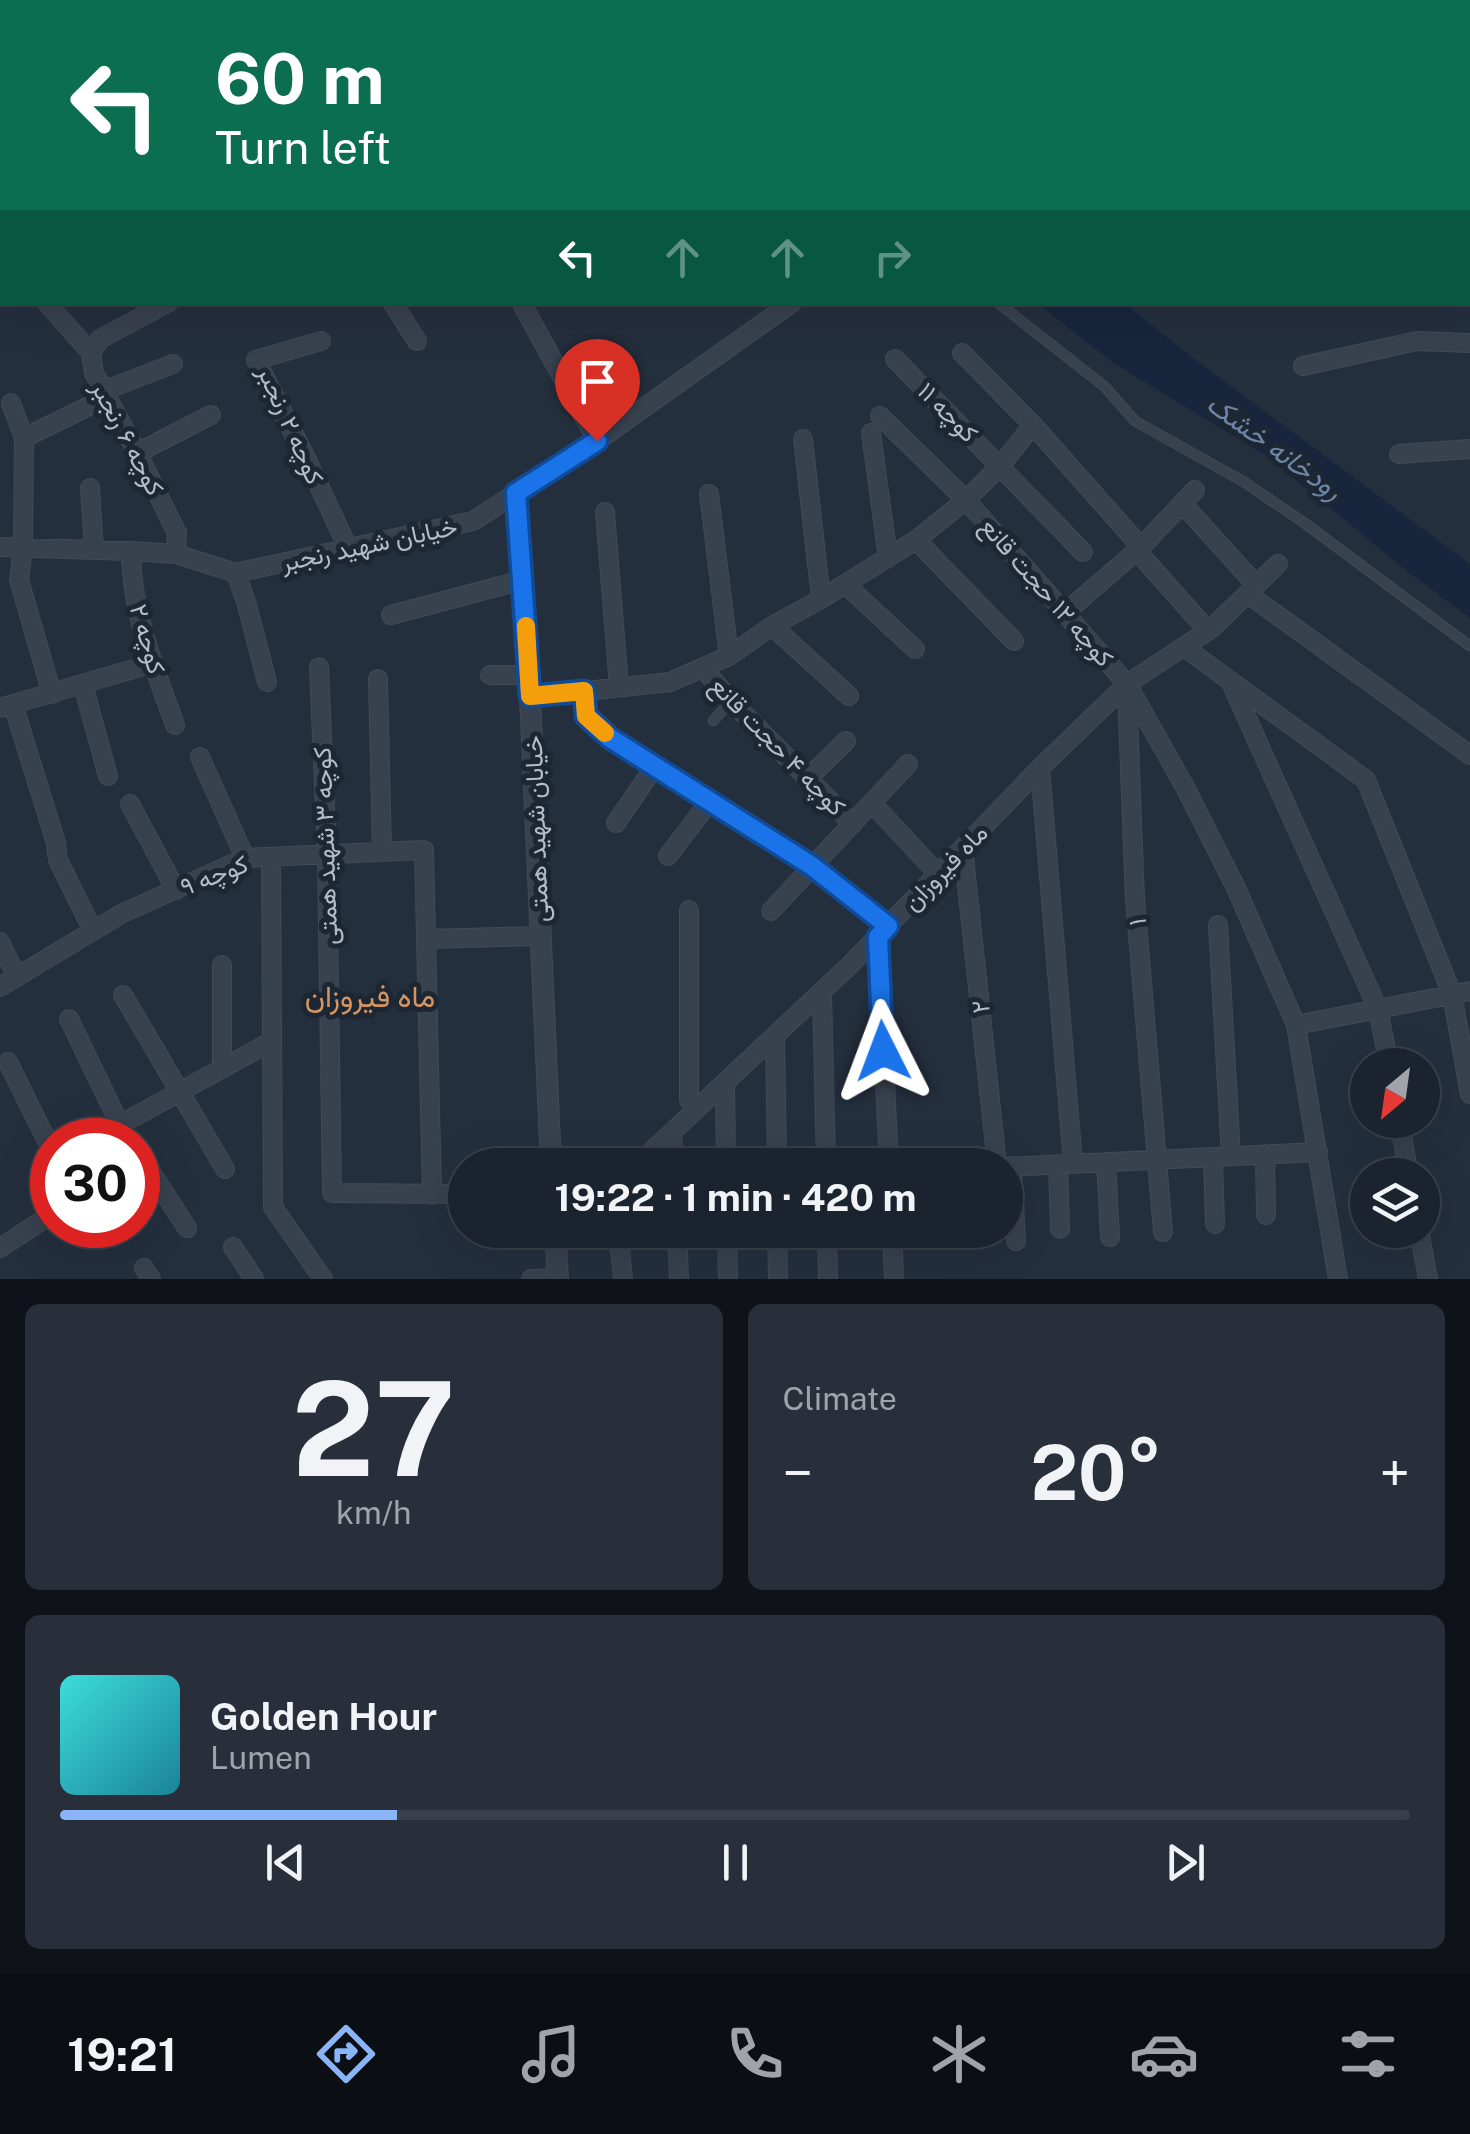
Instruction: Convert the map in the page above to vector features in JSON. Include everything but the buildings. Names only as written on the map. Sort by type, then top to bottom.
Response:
[{"type":"street","points":[[49,305],[92,353]]},
{"type":"street","points":[[396,305],[417,341]]},
{"type":"street","points":[[523,305],[597,441]]},
{"type":"street","name":"خیابان شهید رنجبر","points":[[236,573],[473,521],[597,441],[790,305]]},
{"type":"street","name":"کوچه ۶ رنجبر","points":[[136,310],[100,339],[92,353],[94,373],[177,533],[176,554]]},
{"type":"street","name":"کوچه ۲ رنجبر","points":[[322,341],[256,360],[348,548]]},
{"type":"street","points":[[1303,366],[1417,341],[1470,342]]},
{"type":"street","points":[[962,353],[1033,425],[1208,630]]},
{"type":"street","name":"کوچه ۱۱","points":[[895,359],[1083,552]]},
{"type":"street","points":[[24,438],[105,394],[173,364]]},
{"type":"street","points":[[10,404],[24,438],[19,580],[52,694]]},
{"type":"street","points":[[138,454],[211,414]]},
{"type":"street","name":"کوچه ۱۲ حجت قانع","points":[[880,416],[966,500],[1127,684],[1185,787],[1296,1025],[1338,1279]]},
{"type":"street","points":[[530,696],[670,682],[729,656],[916,540],[966,500],[1033,425]]},
{"type":"street","points":[[871,433],[888,558]]},
{"type":"street","points":[[803,439],[821,599]]},
{"type":"street","points":[[1399,454],[1470,448]]},
{"type":"street","points":[[90,488],[94,550]]},
{"type":"street","name":"خیابان شهید همتی","points":[[516,493],[529,675],[550,1148]]},
{"type":"street","points":[[709,494],[729,656]]},
{"type":"street","points":[[1066,612],[1139,549],[1188,497],[1252,590],[1470,755]]},
{"type":"street","points":[[604,512],[619,687]]},
{"type":"street","points":[[916,540],[1014,641]]},
{"type":"street","points":[[0,547],[176,554],[236,573],[267,682]]},
{"type":"street","name":"کوچه ۲","points":[[131,551],[139,615],[176,725]]},
{"type":"street","name":"ماه فیروزان","points":[[655,1148],[850,965],[1127,684],[1208,630],[1278,564]]},
{"type":"street","points":[[390,615],[523,580]]},
{"type":"street","points":[[845,584],[915,649]]},
{"type":"street","points":[[772,626],[850,696]]},
{"type":"street","points":[[1184,647],[1366,780],[1461,992],[1470,1094]]},
{"type":"street","points":[[92,931],[58,860],[56,843],[7,706],[154,663]]},
{"type":"street","name":"کوچه ۳ شهید همتی","points":[[319,667],[327,854],[332,1192],[448,1195]]},
{"type":"street","name":"کوچه ۴ حجت قانع","points":[[703,668],[853,824]]},
{"type":"street","points":[[490,675],[529,675]]},
{"type":"street","points":[[378,679],[382,852]]},
{"type":"street","points":[[1230,680],[1378,1009],[1386,1048]]},
{"type":"street","name":"۱","points":[[1127,684],[1135,899],[1164,1232]]},
{"type":"street","points":[[83,685],[108,776]]},
{"type":"street","points":[[584,691],[586,716],[612,738],[812,866],[882,932],[888,1148]]},
{"type":"street","points":[[809,778],[846,741]]},
{"type":"street","points":[[200,757],[246,858]]},
{"type":"street","points":[[771,912],[908,764]]},
{"type":"street","points":[[616,822],[655,766]]},
{"type":"street","points":[[1040,768],[1066,1164],[1060,1229]]},
{"type":"street","points":[[668,856],[710,802]]},
{"type":"street","points":[[872,803],[938,874]]},
{"type":"street","points":[[130,804],[176,890]]},
{"type":"street","name":"۲","points":[[963,848],[1003,1148]]},
{"type":"street","name":"کوچه ۹","points":[[8,982],[120,914],[246,858],[424,850],[432,1195]]},
{"type":"street","points":[[271,857],[273,1207],[323,1279]]},
{"type":"street","points":[[689,910],[689,1100],[697,1109]]},
{"type":"street","points":[[1215,1224],[1222,1156],[1218,925]]},
{"type":"street","points":[[426,939],[540,936]]},
{"type":"street","points":[[0,942],[8,982]]},
{"type":"street","points":[[222,965],[222,1069]]},
{"type":"street","points":[[822,992],[826,1148]]},
{"type":"street","points":[[1296,1025],[1461,992]]},
{"type":"street","points":[[123,995],[225,1169]]},
{"type":"street","points":[[69,1018],[117,1118]]},
{"type":"street","points":[[775,1036],[776,1148]]},
{"type":"street","points":[[144,1118],[180,1092],[272,1042]]},
{"type":"street","points":[[8,1062],[36,1118]]},
{"type":"street","points":[[725,1083],[726,1148]]},
{"type":"street","points":[[672,1132],[673,1148]]},
{"type":"street","points":[[1023,1165],[1318,1152]]},
{"type":"street","points":[[1264,1154],[1266,1215]]},
{"type":"street","points":[[1106,1162],[1110,1237]]},
{"type":"street","points":[[160,1187],[186,1228]]},
{"type":"street","points":[[0,1248],[30,1228]]},
{"type":"street","points":[[234,1247],[254,1279]]},
{"type":"street","points":[[532,1279],[558,1279],[555,1248]]},
{"type":"street","points":[[620,1248],[623,1279]]},
{"type":"street","points":[[678,1248],[679,1279]]},
{"type":"street","points":[[728,1248],[728,1279]]},
{"type":"street","points":[[778,1248],[778,1279]]},
{"type":"street","points":[[827,1248],[828,1279]]},
{"type":"street","points":[[893,1248],[894,1279]]},
{"type":"street","points":[[1422,1248],[1428,1279]]},
{"type":"lane","points":[[1001,305],[1104,386],[1135,422],[1244,482],[1470,646]]},
{"type":"lane","points":[[713,721],[731,701]]},
{"type":"water","name":"رودخانه خشک","points":[[1040,305],[1127,305],[1470,564],[1470,618],[1267,456],[1115,364]]},
{"type":"slow traffic","points":[[526,626],[530,696],[584,691],[586,716],[605,733]]},
{"type":"district","name":"ماه فیروزان","points":[[370,996]]},
{"type":"route","points":[[597,441],[516,493],[530,696],[584,691],[586,716],[610,738],[812,866],[888,926],[878,937],[883,1051]]}]
